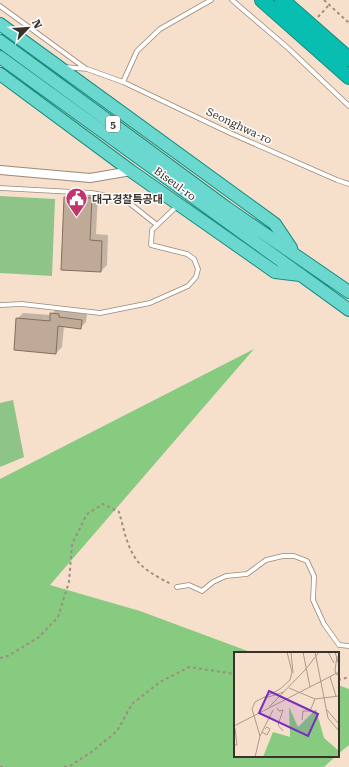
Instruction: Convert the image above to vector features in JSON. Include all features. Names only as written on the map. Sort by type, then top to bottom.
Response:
[{"type":"highway","points":[[262,0],[349,77]]},
{"type":"highway","points":[[282,0],[349,59]]},
{"type":"main road","points":[[0,24],[275,224],[295,254]]},
{"type":"main road","name":"Biseul-ro","points":[[0,41],[224,213],[301,275],[349,310]]},
{"type":"main road","name":"Biseul-ro","points":[[0,57],[224,213],[295,254],[349,292]]},
{"type":"main road","points":[[0,74],[132,171],[275,272],[301,275]]},
{"type":"street","points":[[0,170],[90,178],[132,171]]},
{"type":"lane","points":[[123,82],[137,51],[160,29],[211,0]]},
{"type":"lane","points":[[232,0],[288,48],[349,106]]},
{"type":"lane","points":[[0,6],[87,69]]},
{"type":"lane","points":[[59,67],[87,69]]},
{"type":"lane","name":"Seonghwa-ro","points":[[87,69],[123,82],[230,133],[349,184]]},
{"type":"lane","points":[[0,188],[92,193],[117,198],[128,202],[157,225]]},
{"type":"lane","points":[[0,305],[22,304],[100,313],[150,303],[188,286],[196,277],[198,269],[194,259],[187,254],[151,245],[152,230],[179,204]]},
{"type":"lane","points":[[177,587],[189,585],[202,591],[213,582],[226,576],[247,574],[266,560],[283,556],[294,556],[307,561],[314,576],[313,600],[324,624],[339,644],[349,646]]},
{"type":"path","points":[[324,0],[349,23]]},
{"type":"path","points":[[318,17],[329,5]]},
{"type":"path","points":[[0,658],[8,656],[38,637],[58,617],[70,582],[72,544],[87,514],[103,504],[119,512],[129,547],[140,564],[159,578],[177,587]]},
{"type":"path","points":[[64,767],[70,766],[117,731],[132,704],[160,682],[188,667],[234,674]]},
{"type":"path","points":[[339,680],[349,677]]},
{"type":"path","points":[[0,767],[6,767]]},
{"type":"green space","points":[[0,196],[55,199],[52,276],[0,273]]},
{"type":"green space","points":[[254,349],[50,585],[140,611],[250,652],[234,652],[234,757],[335,757],[324,767],[0,767],[0,479]]},
{"type":"green space","points":[[13,400],[24,457],[0,467],[0,403]]},
{"type":"green space","points":[[339,685],[349,689],[349,745],[339,753]]},
{"type":"building","name":"대구경찰특공대","points":[[64,197],[92,198],[90,240],[102,241],[101,272],[61,270]]},
{"type":"building","points":[[50,313],[59,314],[59,317],[82,320],[81,329],[58,326],[56,354],[14,350],[16,318],[50,321]]},
{"type":"place","name":"대구경찰특공대","points":[[77,218]]}]
